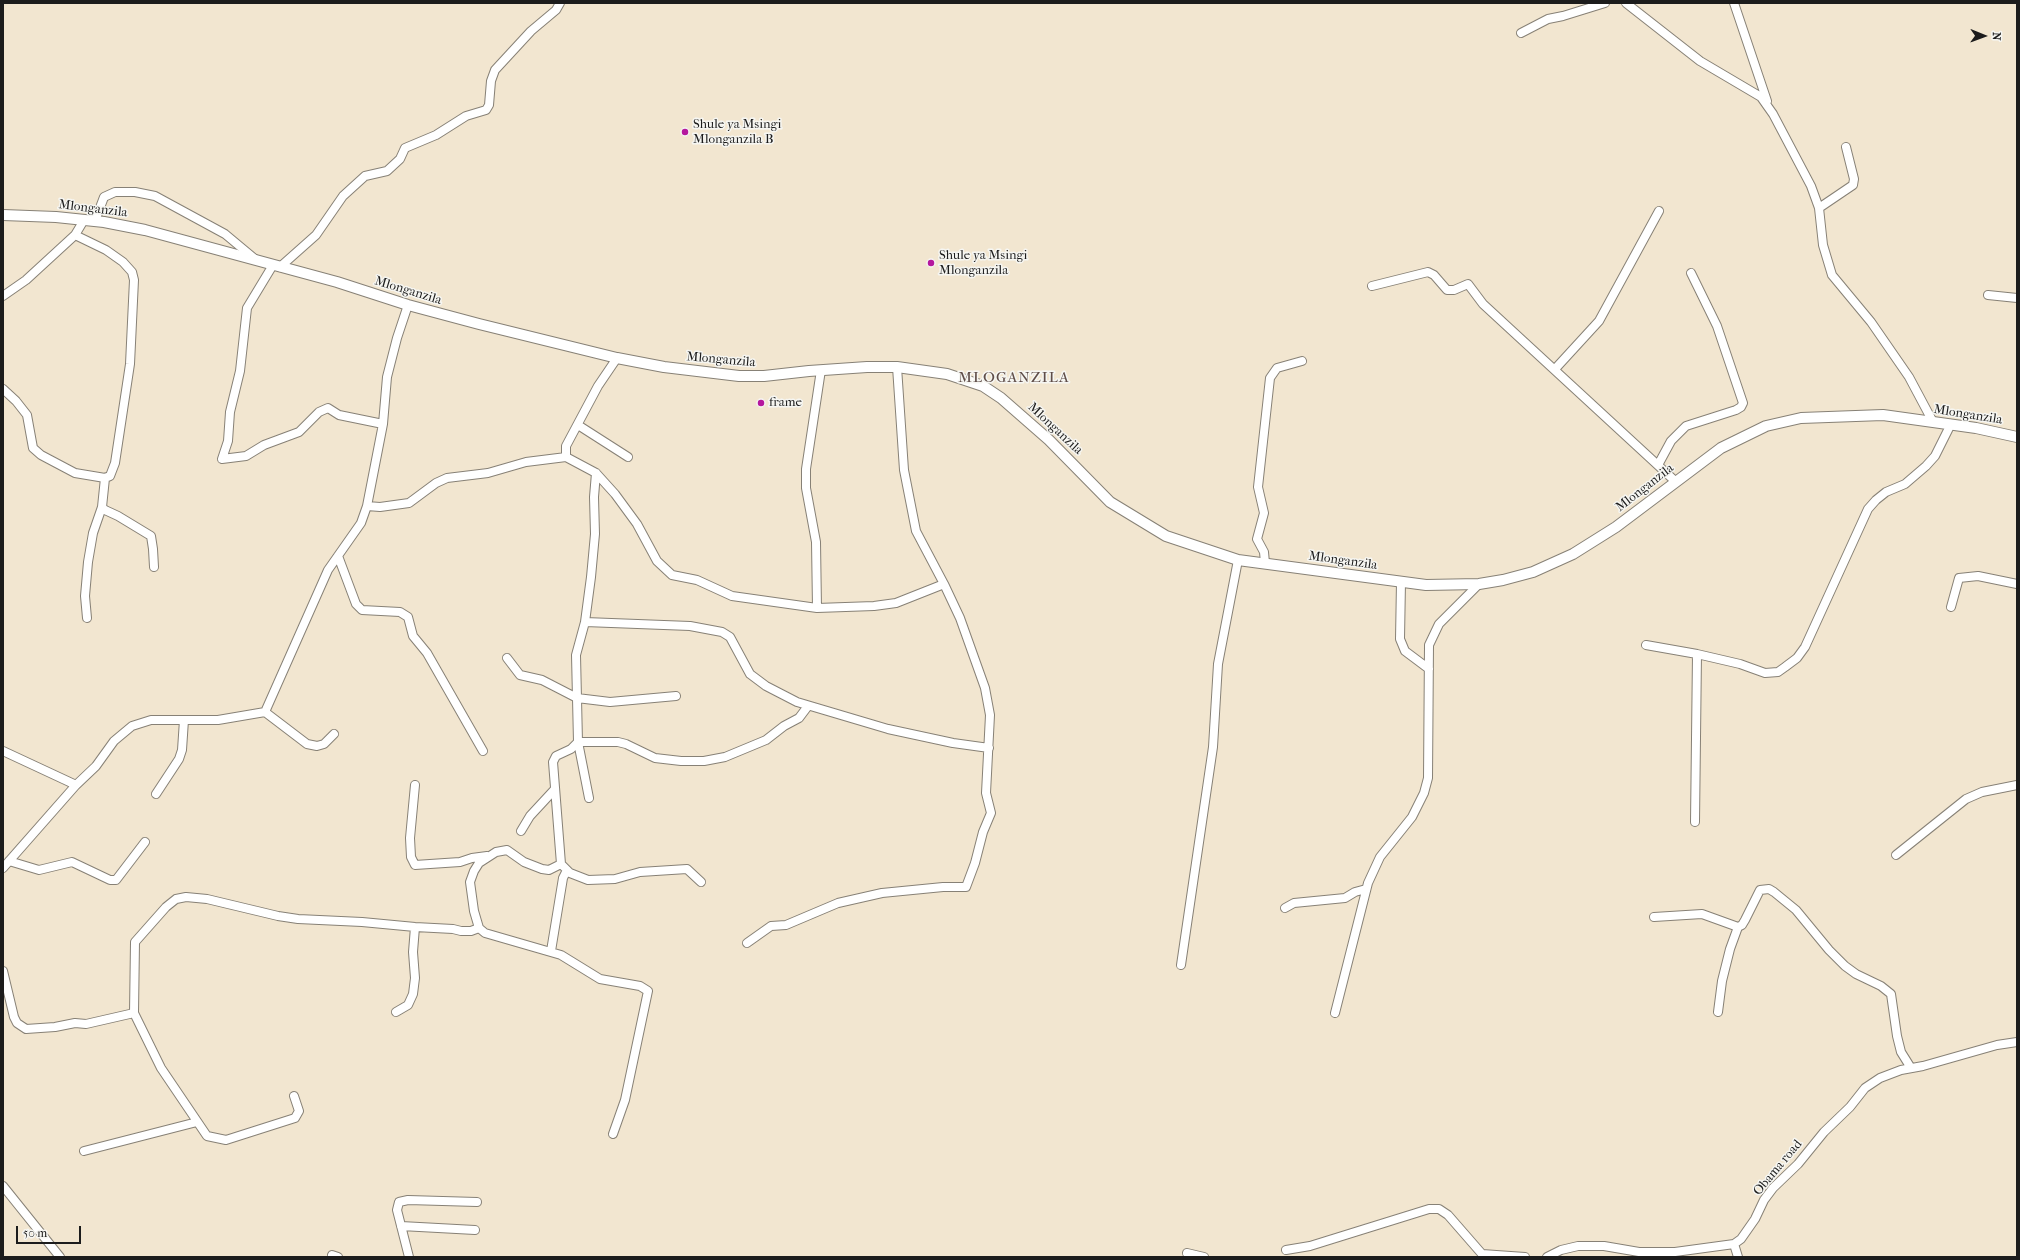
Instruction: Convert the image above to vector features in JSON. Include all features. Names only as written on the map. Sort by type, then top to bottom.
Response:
[{"type":"street","points":[[383,424],[339,415],[328,408],[319,412],[299,432],[264,445],[240,458],[222,459],[228,441],[230,412],[240,371],[247,308],[276,266],[316,235],[343,196],[365,176],[387,171],[400,159],[405,148],[430,139],[466,116],[486,110],[489,105],[491,82],[495,70],[531,31],[556,10],[560,3]]},
{"type":"street","points":[[1521,33],[1548,19],[1605,3]]},
{"type":"street","points":[[1626,3],[1700,61],[1762,97],[1773,114],[1811,186],[1820,208],[1823,245],[1832,275],[1880,334],[1909,377],[1933,422]]},
{"type":"street","points":[[1734,3],[1762,87],[1773,114]]},
{"type":"street","points":[[1820,208],[1853,185],[1854,179],[1846,147]]},
{"type":"street","points":[[96,221],[104,197],[115,192],[135,192],[156,196],[225,234],[257,261]]},
{"type":"street","points":[[1555,369],[1599,321],[1659,211]]},
{"type":"street","name":"Mlonganzila","points":[[3,215],[96,221],[145,230],[337,282],[408,305],[617,358],[670,368],[738,376],[764,376],[867,367],[897,367],[947,374],[983,386],[1028,420],[1110,502],[1166,536],[1238,560],[1401,582],[1426,584],[1479,584],[1534,572],[1573,554],[1616,527],[1675,481],[1721,448],[1766,426],[1801,418],[1883,415],[1951,424],[2017,437]]},
{"type":"street","points":[[3,296],[26,280],[75,235],[84,220]]},
{"type":"street","points":[[3,389],[16,400],[27,415],[33,448],[40,455],[75,473],[105,478],[110,476],[116,462],[130,364],[134,280],[132,272],[123,262],[106,250],[75,235]]},
{"type":"street","points":[[1372,286],[1428,272],[1434,275],[1447,290],[1454,290],[1468,284],[1483,304],[1675,481]]},
{"type":"street","points":[[1658,465],[1671,441],[1686,426],[1736,410],[1741,407],[1743,403],[1717,326],[1691,273]]},
{"type":"street","points":[[1988,295],[2017,298]]},
{"type":"street","points":[[265,712],[328,570],[361,523],[367,506],[383,424],[387,378],[397,338],[408,305]]},
{"type":"street","points":[[566,456],[566,446],[598,386],[617,358]]},
{"type":"street","points":[[1265,563],[1264,552],[1257,539],[1264,513],[1258,487],[1270,378],[1277,368],[1302,361]]},
{"type":"street","points":[[747,943],[771,926],[786,925],[838,903],[882,893],[943,887],[966,887],[976,863],[983,832],[991,813],[986,793],[990,715],[985,688],[960,618],[916,530],[904,470],[897,367]]},
{"type":"street","points":[[817,608],[816,542],[806,488],[806,469],[821,370]]},
{"type":"street","points":[[1646,645],[1697,654],[1740,664],[1764,672],[1778,672],[1797,658],[1805,647],[1868,508],[1886,492],[1905,484],[1926,466],[1939,450],[1951,424]]},
{"type":"street","points":[[578,425],[628,458]]},
{"type":"street","points":[[367,506],[386,507],[408,503],[436,482],[447,478],[488,473],[526,462],[566,456],[596,473],[615,494],[637,524],[657,561],[672,575],[698,580],[732,596],[817,608],[874,606],[896,603],[944,584]]},
{"type":"street","points":[[589,798],[578,742],[576,655],[585,622],[595,534],[594,497],[596,473]]},
{"type":"street","points":[[87,618],[85,596],[88,562],[93,533],[102,507],[105,478]]},
{"type":"street","points":[[102,507],[151,536],[154,549],[154,567]]},
{"type":"street","points":[[338,556],[356,604],[362,610],[400,612],[408,617],[413,636],[426,653],[483,751]]},
{"type":"street","points":[[1181,965],[1213,747],[1218,664],[1238,560]]},
{"type":"street","points":[[1951,607],[1960,578],[1978,576],[2017,584]]},
{"type":"street","points":[[1401,582],[1400,639],[1405,651],[1429,669]]},
{"type":"street","points":[[1335,1013],[1366,890],[1380,857],[1412,817],[1424,792],[1428,778],[1429,645],[1436,629],[1479,584]]},
{"type":"street","points":[[585,622],[690,626],[722,632],[730,637],[750,674],[771,689],[808,706],[888,729],[953,743],[989,748]]},
{"type":"street","points":[[1695,822],[1697,654]]},
{"type":"street","points":[[507,658],[520,675],[542,680],[577,698],[610,702],[676,696]]},
{"type":"street","points":[[551,952],[564,867],[555,789],[554,758],[571,749],[578,742],[626,744],[655,758],[664,760],[690,761],[718,759],[766,740],[784,726],[799,718],[808,706]]},
{"type":"street","points":[[3,868],[76,785],[96,766],[114,741],[132,726],[151,720],[218,720],[265,712],[307,744],[317,746],[324,744],[334,734]]},
{"type":"street","points":[[156,794],[179,759],[182,750],[184,720]]},
{"type":"street","points":[[3,751],[76,785]]},
{"type":"street","points":[[415,785],[410,838],[411,856],[415,864],[460,862],[472,858],[488,856]]},
{"type":"street","points":[[1896,855],[1966,799],[1982,792],[2017,785]]},
{"type":"street","points":[[521,831],[530,816],[555,789]]},
{"type":"street","points":[[9,861],[39,870],[72,862],[110,880],[116,880],[145,842]]},
{"type":"street","points":[[564,867],[549,870],[542,869],[532,866],[507,850],[500,850],[488,856],[479,863],[470,882],[479,928],[481,931],[551,952],[571,960],[600,979],[640,986],[648,992],[625,1100],[614,1134]]},
{"type":"street","points":[[564,867],[575,876],[588,880],[599,881],[615,879],[640,872],[687,869],[701,882]]},
{"type":"street","points":[[1718,1012],[1722,981],[1730,949],[1738,926],[1745,920],[1760,890],[1769,889],[1785,899],[1829,950],[1845,966],[1856,974],[1881,986],[1891,994],[1897,1036],[1901,1052],[1911,1068]]},
{"type":"street","points":[[1285,908],[1294,903],[1345,898],[1355,892],[1366,890]]},
{"type":"street","points":[[294,1096],[299,1111],[295,1118],[226,1140],[207,1136],[197,1122],[161,1068],[134,1013],[135,942],[166,907],[176,899],[186,897],[207,899],[278,916],[471,931],[479,928]]},
{"type":"street","points":[[1654,917],[1702,914],[1738,926]]},
{"type":"street","points":[[396,1012],[408,1005],[413,994],[413,952],[415,927]]},
{"type":"street","points":[[3,971],[8,986],[14,1017],[18,1023],[26,1029],[55,1027],[75,1023],[86,1024],[134,1013]]},
{"type":"street","name":"Obama road","points":[[1734,1244],[1741,1239],[1755,1219],[1764,1200],[1773,1188],[1798,1164],[1824,1132],[1850,1107],[1865,1088],[1880,1078],[1901,1070],[1936,1063],[1997,1045],[2017,1042]]},
{"type":"street","points":[[84,1151],[197,1122]]},
{"type":"street","points":[[3,1186],[60,1257]]},
{"type":"street","points":[[409,1257],[397,1210],[400,1201],[477,1202]]},
{"type":"street","points":[[1286,1250],[1316,1244],[1429,1209],[1439,1210],[1448,1215],[1482,1254],[1525,1257]]},
{"type":"street","points":[[400,1226],[475,1230]]},
{"type":"street","points":[[1547,1257],[1561,1250],[1578,1246],[1604,1246],[1639,1252],[1675,1252],[1721,1247],[1734,1244],[1738,1257]]},
{"type":"street","points":[[1187,1253],[1204,1257]]},
{"type":"place","name":"Shule ya Msingi Mlonganzila B","points":[[685,132]]},
{"type":"place","name":"Shule ya Msingi Mlonganzila","points":[[931,263]]},
{"type":"place","name":"frame","points":[[761,403]]},
{"type":"district","name":"MLOGANZILA","points":[[1014,378]]}]
